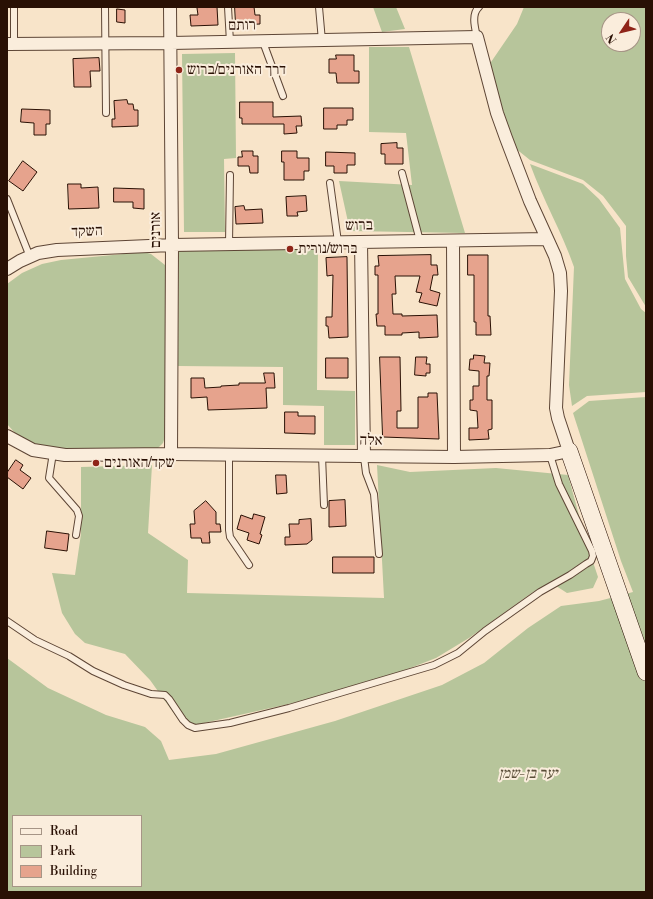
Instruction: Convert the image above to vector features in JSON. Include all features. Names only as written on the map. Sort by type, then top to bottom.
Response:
[{"type":"main road","points":[[569,451],[646,672]]},
{"type":"street","name":"אורנים","points":[[170,7],[172,245],[171,454]]},
{"type":"street","name":"רותם","points":[[11,44],[263,42],[477,37]]},
{"type":"street","points":[[477,37],[498,113],[519,172],[555,256],[560,273],[561,291],[556,408],[569,451]]},
{"type":"street","name":"ברוש","points":[[172,245],[547,239]]},
{"type":"street","points":[[453,240],[454,457]]},
{"type":"street","points":[[362,242],[364,457]]},
{"type":"street","name":"השקד","points":[[7,268],[38,253],[57,250],[172,245]]},
{"type":"street","points":[[7,436],[33,450],[65,455],[171,454]]},
{"type":"street","name":"אלה","points":[[171,454],[454,457],[550,455],[569,451]]},
{"type":"lane","points":[[11,44],[14,7]]},
{"type":"lane","points":[[105,7],[106,113]]},
{"type":"lane","points":[[228,7],[230,42]]},
{"type":"lane","points":[[319,7],[322,40]]},
{"type":"lane","points":[[477,37],[474,22],[476,9],[479,7]]},
{"type":"lane","points":[[263,42],[283,96]]},
{"type":"lane","points":[[402,173],[420,241]]},
{"type":"lane","points":[[229,244],[230,175]]},
{"type":"lane","points":[[330,183],[338,242]]},
{"type":"lane","points":[[7,199],[30,257]]},
{"type":"lane","points":[[53,453],[49,478],[77,510],[79,516],[76,536]]},
{"type":"lane","points":[[229,455],[228,530],[230,537],[249,565]]},
{"type":"lane","points":[[7,621],[35,640],[69,656],[93,671],[124,685],[151,694],[165,696],[188,726],[195,728],[230,723],[289,708],[434,665],[458,653],[485,631],[540,592],[591,561],[594,556],[559,484],[550,455]]},
{"type":"lane","points":[[322,456],[324,505]]},
{"type":"lane","points":[[364,457],[366,473],[374,494],[379,554]]},
{"type":"green space","points":[[373,7],[396,7],[405,29],[382,32]]},
{"type":"green space","points":[[524,7],[646,7],[646,307],[628,277],[626,226],[603,196],[583,180],[530,160],[515,148],[489,65],[517,24]]},
{"type":"green space","points":[[369,47],[409,47],[465,233],[350,231],[339,181],[412,185],[406,133],[369,132]]},
{"type":"green space","points":[[235,53],[236,158],[224,159],[225,232],[184,232],[182,54]]},
{"type":"green space","points":[[530,164],[583,184],[599,199],[620,228],[625,279],[641,309],[646,313],[646,392],[587,396],[572,406],[569,385],[574,267]]},
{"type":"green space","points":[[179,248],[318,249],[317,390],[355,391],[355,445],[324,445],[324,406],[283,405],[283,367],[178,366]]},
{"type":"green space","points":[[144,252],[151,254],[165,265],[165,437],[163,443],[158,448],[61,448],[31,443],[15,433],[7,424],[7,284],[22,273],[42,264],[61,260]]},
{"type":"green space","name":"יער בן-שמן","points":[[646,397],[646,892],[7,892],[7,658],[48,688],[106,715],[145,727],[161,741],[169,760],[216,754],[335,721],[442,685],[484,663],[528,628],[561,606],[599,601],[633,592],[621,561],[573,413],[589,401]]},
{"type":"green space","points":[[152,465],[148,533],[188,560],[187,593],[384,598],[377,465],[410,472],[496,468],[568,475],[586,541],[598,577],[593,588],[567,593],[553,584],[533,592],[469,638],[436,658],[395,674],[302,701],[195,725],[180,722],[150,680],[125,654],[85,643],[75,634],[62,613],[52,573],[75,575],[81,534],[81,467]]},
{"type":"building","points":[[217,7],[218,25],[191,26],[190,15],[198,15],[197,8]]},
{"type":"building","points":[[235,7],[254,7],[255,15],[260,15],[260,24],[236,25]]},
{"type":"building","points":[[117,9],[125,10],[125,23],[117,22]]},
{"type":"building","points":[[336,55],[354,55],[354,71],[359,71],[359,83],[337,83],[336,73],[329,73],[329,59],[336,59]]},
{"type":"building","points":[[99,58],[100,71],[90,71],[91,87],[74,87],[73,59]]},
{"type":"building","points":[[127,100],[128,104],[133,104],[134,110],[138,110],[138,126],[112,127],[112,119],[115,119],[114,101]]},
{"type":"building","points":[[240,102],[273,102],[273,117],[301,116],[302,126],[296,126],[297,133],[284,134],[284,124],[242,124],[242,118],[240,118]]},
{"type":"building","points":[[324,108],[353,108],[353,120],[347,120],[347,125],[337,125],[337,129],[324,129]]},
{"type":"building","points":[[22,109],[50,110],[50,124],[46,124],[46,135],[34,135],[34,123],[21,122]]},
{"type":"building","points":[[397,143],[397,148],[403,148],[403,164],[385,164],[385,154],[381,154],[381,144]]},
{"type":"building","points":[[242,151],[253,151],[253,156],[258,156],[258,173],[250,173],[249,166],[238,166],[238,157],[242,157]]},
{"type":"building","points":[[282,151],[297,151],[297,158],[309,158],[309,171],[304,171],[304,180],[284,180],[284,162],[282,162]]},
{"type":"building","points":[[326,152],[355,153],[355,165],[347,165],[347,173],[334,173],[334,166],[326,166]]},
{"type":"building","points":[[23,161],[37,172],[23,191],[9,181]]},
{"type":"building","points":[[68,184],[81,184],[81,188],[98,187],[99,208],[69,209]]},
{"type":"building","points":[[114,188],[144,189],[144,209],[133,208],[133,202],[114,202]]},
{"type":"building","points":[[306,196],[307,211],[297,212],[298,216],[287,216],[286,197]]},
{"type":"building","points":[[244,206],[245,210],[262,209],[263,223],[236,224],[235,207]]},
{"type":"building","points":[[431,255],[431,265],[437,265],[438,275],[433,275],[430,290],[440,293],[437,306],[419,302],[422,293],[416,292],[420,276],[395,276],[396,294],[392,294],[393,314],[402,314],[402,316],[437,315],[438,337],[419,338],[419,332],[402,333],[402,335],[385,335],[385,326],[377,326],[376,314],[378,314],[378,275],[375,275],[375,266],[379,266],[378,256]]},
{"type":"building","points":[[468,255],[488,255],[488,316],[490,316],[491,335],[476,335],[476,322],[474,322],[474,275],[468,275]]},
{"type":"building","points":[[347,257],[348,337],[329,338],[328,326],[326,326],[326,317],[332,317],[333,275],[327,276],[326,258]]},
{"type":"building","points":[[474,355],[485,356],[484,363],[490,363],[489,376],[487,376],[487,400],[492,400],[492,429],[488,430],[489,439],[469,440],[469,428],[478,428],[477,411],[470,410],[470,400],[473,400],[473,386],[479,386],[479,371],[469,370],[470,359],[473,359]]},
{"type":"building","points":[[380,357],[400,357],[401,411],[397,411],[397,428],[418,428],[418,397],[428,397],[428,393],[437,393],[439,439],[383,437]]},
{"type":"building","points":[[416,357],[427,357],[426,364],[430,364],[430,373],[426,373],[426,376],[415,375]]},
{"type":"building","points":[[326,358],[348,358],[348,378],[326,378]]},
{"type":"building","points":[[264,373],[274,373],[275,388],[266,388],[267,408],[208,410],[207,397],[191,398],[191,378],[204,378],[205,388],[221,387],[239,385],[239,383],[265,383]]},
{"type":"building","points":[[285,412],[298,412],[298,416],[315,416],[315,434],[285,433]]},
{"type":"building","points":[[16,460],[23,465],[20,470],[31,478],[23,489],[7,477],[7,473]]},
{"type":"building","points":[[276,475],[286,475],[287,493],[277,494]]},
{"type":"building","points":[[345,500],[346,526],[329,527],[329,501]]},
{"type":"building","points":[[206,501],[216,512],[216,524],[220,524],[221,532],[209,532],[210,543],[202,543],[201,538],[191,538],[190,524],[195,524],[194,511]]},
{"type":"building","points":[[254,514],[265,517],[259,544],[247,540],[249,533],[237,529],[241,515],[252,519]]},
{"type":"building","points":[[311,519],[312,540],[307,544],[285,545],[285,537],[290,537],[289,524],[299,524],[299,520]]},
{"type":"building","points":[[47,531],[69,534],[67,551],[45,548]]},
{"type":"building","points":[[333,557],[374,557],[374,573],[333,573]]},
{"type":"place","name":"דרך האורנים/ברוש","points":[[179,70]]},
{"type":"place","name":"ברוש/נורית","points":[[290,249]]},
{"type":"place","name":"שקד/האורנים","points":[[96,463]]}]
